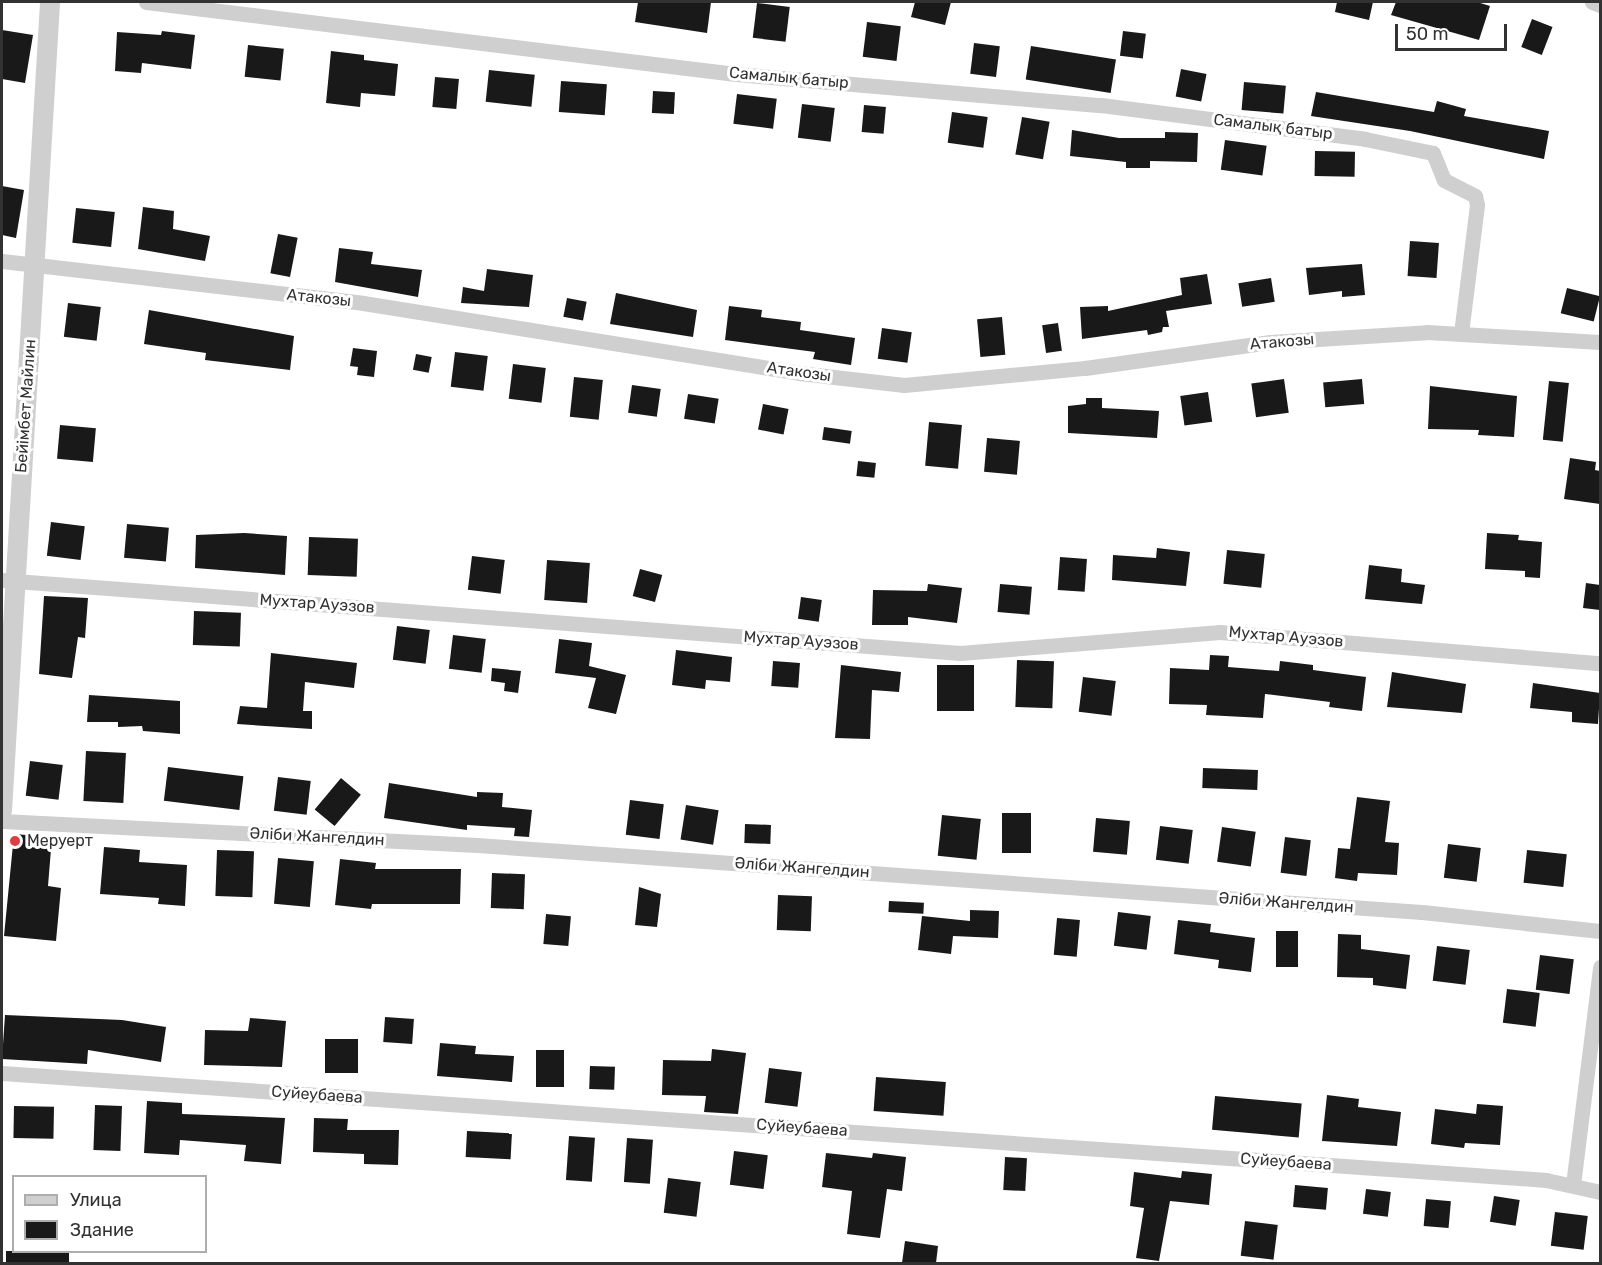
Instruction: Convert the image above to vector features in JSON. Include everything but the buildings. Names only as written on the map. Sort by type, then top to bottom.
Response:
[{"type":"street","name":"Бейімбет Майлин","points":[[2,811],[8,580],[35,265],[50,2]]},
{"type":"street","name":"Самалық батыр","points":[[146,2],[736,74],[1101,105],[1365,139],[1433,153],[1444,180],[1475,196],[1477,205],[1461,333]]},
{"type":"street","points":[[1592,2],[1600,5]]},
{"type":"street","name":"Атакозы","points":[[2,261],[363,303],[798,373],[904,385],[1085,368],[1270,342],[1461,333],[1600,342]]},
{"type":"street","name":"Мухтар Ауэзов","points":[[8,580],[960,653],[1220,632],[1600,663]]},
{"type":"street","name":"Әліби Жангелдин","points":[[2,820],[489,846],[1422,912],[1600,931]]},
{"type":"street","points":[[1573,1185],[1600,967]]},
{"type":"street","name":"Суйеубаева","points":[[2,1073],[1546,1180],[1600,1192]]},
{"type":"place","name":"Меруерт","points":[[15,841]]}]
